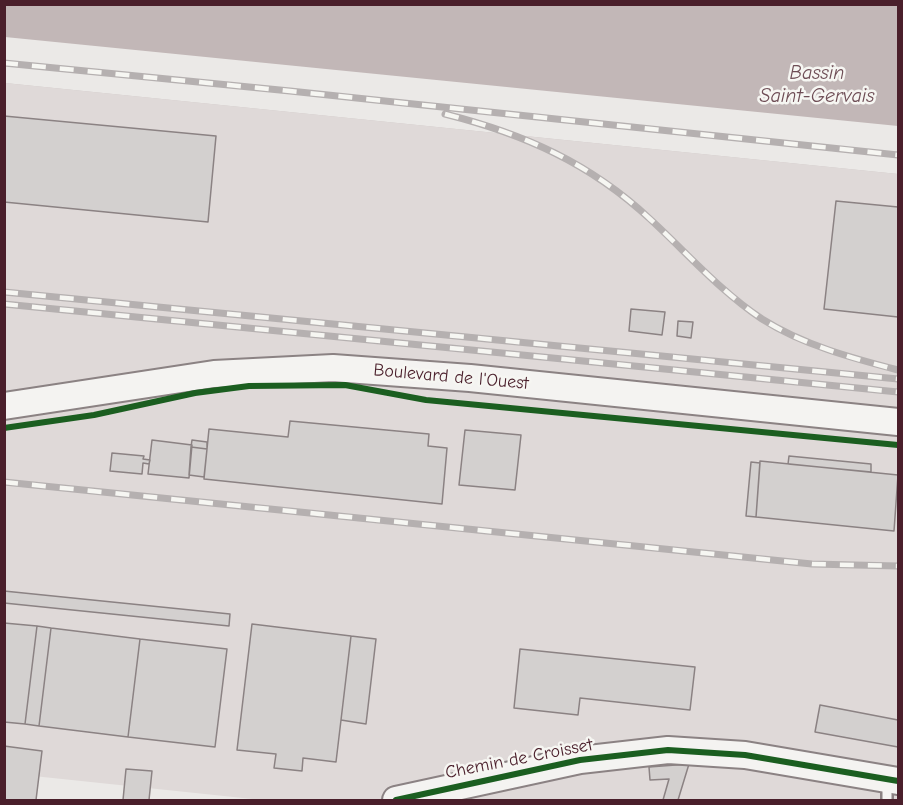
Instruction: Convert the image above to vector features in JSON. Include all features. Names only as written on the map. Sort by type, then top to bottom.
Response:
[{"type":"main road","name":"Boulevard de l'Ouest","points":[[4,406],[214,374],[294,368],[333,368],[459,377],[898,422]]},
{"type":"main road","name":"Chemin de Croisset","points":[[396,801],[579,760],[668,750],[745,755],[891,786]]},
{"type":"shaded area","points":[[4,6],[898,92],[898,800],[262,800],[5,773]]},
{"type":"water","name":"Bassin Saint-Gervais","points":[[5,5],[898,5],[898,174],[5,83]]},
{"type":"pier","points":[[5,37],[898,126],[898,174],[5,83]]},
{"type":"building","points":[[4,116],[216,136],[208,222],[4,202]]},
{"type":"building","points":[[836,201],[898,207],[898,317],[824,309]]},
{"type":"building","points":[[631,309],[665,312],[662,335],[629,331]]},
{"type":"building","points":[[678,321],[693,322],[691,338],[677,336]]},
{"type":"building","points":[[290,421],[429,434],[428,446],[447,448],[442,504],[204,479],[209,429],[288,437]]},
{"type":"building","points":[[465,430],[521,435],[515,490],[459,485]]},
{"type":"building","points":[[152,440],[192,445],[189,478],[148,474]]},
{"type":"building","points":[[192,440],[207,442],[207,449],[191,447]]},
{"type":"building","points":[[191,447],[207,449],[204,477],[189,475]]},
{"type":"building","points":[[112,453],[144,456],[143,459],[150,460],[149,464],[143,463],[142,474],[110,471]]},
{"type":"building","points":[[789,456],[871,464],[871,472],[788,464]]},
{"type":"building","points":[[760,461],[898,475],[894,531],[756,517]]},
{"type":"building","points":[[751,462],[760,463],[756,517],[746,516]]},
{"type":"building","points":[[4,591],[230,614],[229,626],[4,603]]},
{"type":"building","points":[[4,623],[37,626],[25,724],[4,722]]},
{"type":"building","points":[[252,624],[351,636],[336,762],[303,758],[302,771],[274,768],[276,754],[237,750]]},
{"type":"building","points":[[37,626],[51,628],[39,726],[25,724]]},
{"type":"building","points":[[51,628],[140,639],[128,737],[39,726]]},
{"type":"building","points":[[351,636],[376,639],[366,724],[341,720]]},
{"type":"building","points":[[140,639],[227,649],[215,747],[128,737]]},
{"type":"building","points":[[520,649],[695,667],[690,710],[580,698],[578,715],[514,708]]},
{"type":"building","points":[[820,705],[898,720],[898,747],[815,732]]},
{"type":"building","points":[[4,746],[42,751],[36,800],[4,800]]},
{"type":"building","points":[[689,764],[678,800],[663,800],[669,779],[650,780],[649,767]]},
{"type":"building","points":[[126,769],[152,771],[149,800],[123,800]]},
{"type":"railway","points":[[4,63],[898,155]]},
{"type":"railway","points":[[445,114],[529,141],[580,166],[627,199],[732,296],[762,319],[828,350],[898,370]]},
{"type":"railway","points":[[4,292],[898,379]]},
{"type":"railway","points":[[4,304],[898,392]]},
{"type":"railway","points":[[4,482],[812,564],[898,566]]},
{"type":"cycle path","points":[[4,428],[94,415],[195,393],[249,386],[345,385],[426,400],[898,445]]},
{"type":"cycle path","points":[[396,800],[580,760],[668,750],[745,755],[898,781]]}]
